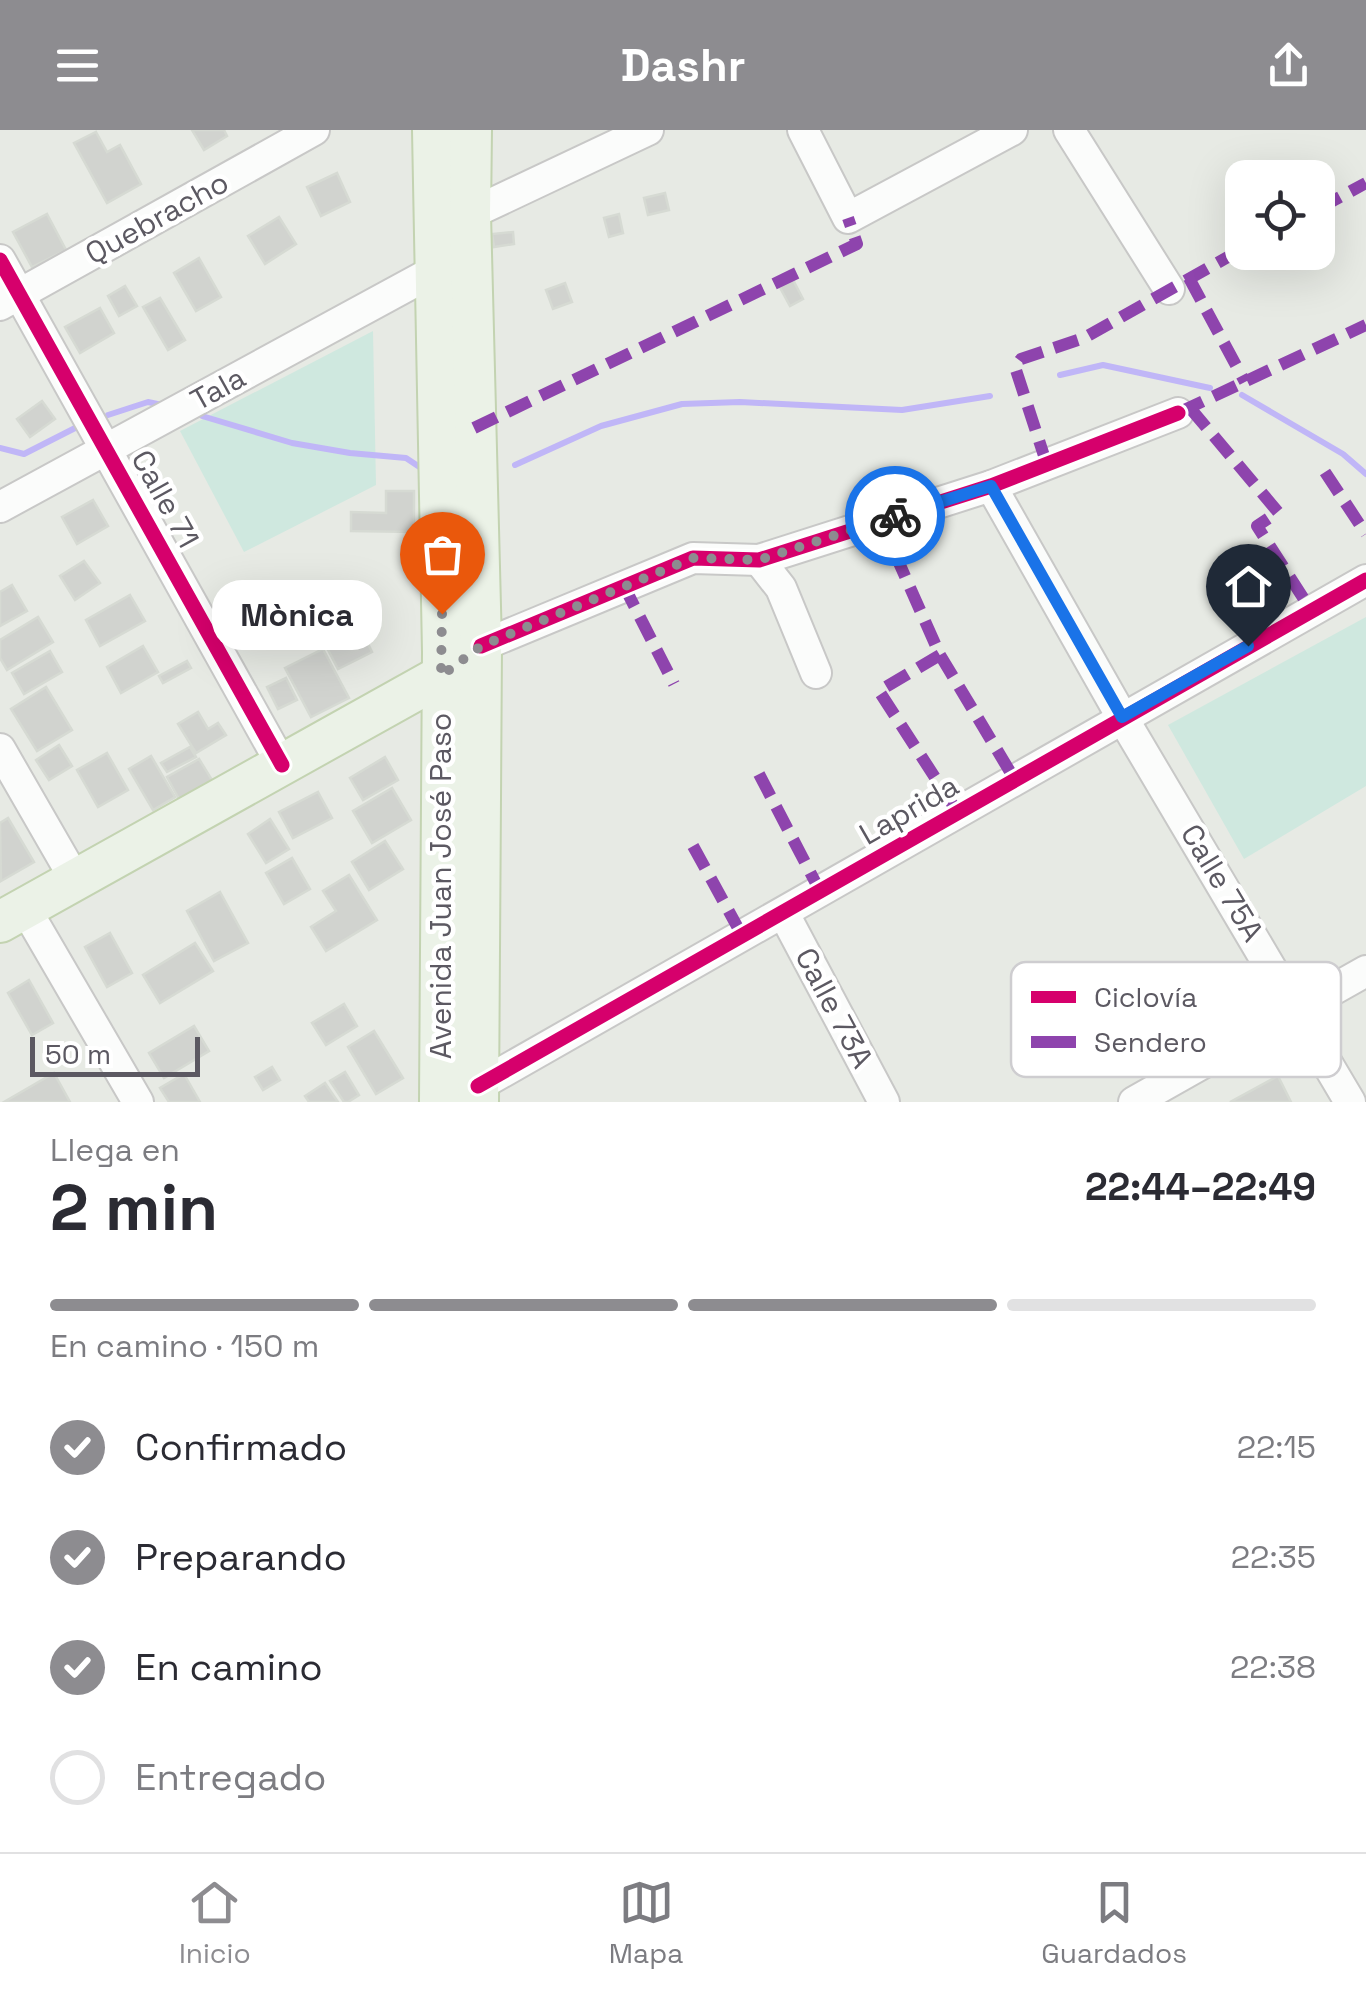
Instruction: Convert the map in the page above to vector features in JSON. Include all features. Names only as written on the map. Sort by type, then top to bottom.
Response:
[{"type":"main road","name":"Avenida Juan José Paso","points":[[433,130],[441,676],[440,1102]]},
{"type":"main road","name":"Avenida Juan José Paso","points":[[470,130],[481,646],[478,1094]]},
{"type":"main road","points":[[12,915],[441,676],[481,646]]},
{"type":"street","name":"Quebracho","points":[[10,300],[314,130]]},
{"type":"street","points":[[470,214],[648,130]]},
{"type":"street","points":[[803,130],[848,218],[1012,130]]},
{"type":"street","points":[[1069,130],[1168,289]]},
{"type":"street","name":"Calle 71","points":[[0,260],[10,300],[106,449],[282,765]]},
{"type":"street","name":"Tala","points":[[0,507],[436,270]]},
{"type":"street","points":[[481,646],[693,558],[759,560],[991,486],[1178,413]]},
{"type":"street","name":"Calle 75A","points":[[991,486],[1122,717],[1268,962]]},
{"type":"street","points":[[759,560],[781,588],[816,672]]},
{"type":"street","name":"Laprida","points":[[478,1094],[1122,717],[1366,580]]},
{"type":"street","points":[[0,749],[76,881]]},
{"type":"street","name":"Calle 73A","points":[[784,914],[884,1102]]},
{"type":"street","points":[[12,915],[138,1102]]},
{"type":"street","points":[[1341,984],[1366,970]]},
{"type":"street","points":[[1134,1102],[1178,1077]]},
{"type":"street","name":"Calle 75A","points":[[1336,1077],[1350,1102]]},
{"type":"shaded area","points":[[373,331],[376,485],[244,552],[180,431]]},
{"type":"shaded area","points":[[1366,617],[1366,786],[1244,859],[1168,725]]},
{"type":"building","points":[[192,130],[224,130],[227,136],[204,150]]},
{"type":"building","points":[[96,132],[107,152],[120,145],[141,184],[107,203],[74,143]]},
{"type":"building","points":[[337,173],[350,202],[321,216],[307,187]]},
{"type":"building","points":[[665,193],[669,210],[648,215],[644,198]]},
{"type":"building","points":[[47,214],[66,250],[32,267],[13,232]]},
{"type":"building","points":[[619,214],[623,233],[609,237],[604,218]]},
{"type":"building","points":[[279,217],[296,244],[265,264],[248,236]]},
{"type":"building","points":[[513,232],[514,244],[494,247],[492,234]]},
{"type":"building","points":[[199,258],[221,297],[196,311],[174,273]]},
{"type":"building","points":[[791,276],[803,299],[790,306],[778,284]]},
{"type":"building","points":[[565,283],[572,302],[553,309],[546,290]]},
{"type":"building","points":[[125,286],[137,306],[119,316],[108,296]]},
{"type":"building","points":[[160,298],[185,340],[168,350],[143,307]]},
{"type":"building","points":[[100,308],[114,333],[80,353],[65,327]]},
{"type":"building","points":[[42,401],[55,419],[30,437],[17,419]]},
{"type":"building","points":[[386,491],[414,491],[414,532],[351,531],[351,512],[386,513]]},
{"type":"building","points":[[93,500],[108,526],[77,544],[62,517]]},
{"type":"building","points":[[84,561],[100,583],[75,600],[60,576]]},
{"type":"building","points":[[12,585],[27,611],[0,626],[0,592]]},
{"type":"building","points":[[130,595],[145,621],[100,646],[86,620]]},
{"type":"building","points":[[344,595],[372,652],[338,669],[309,613]]},
{"type":"building","points":[[278,611],[290,628],[262,647],[251,630]]},
{"type":"building","points":[[38,617],[53,642],[7,670],[0,658],[0,640]]},
{"type":"building","points":[[143,646],[158,672],[121,693],[107,667]]},
{"type":"building","points":[[323,649],[349,698],[311,717],[285,668]]},
{"type":"building","points":[[50,651],[62,672],[24,694],[12,673]]},
{"type":"building","points":[[187,661],[191,668],[163,683],[159,676]]},
{"type":"building","points":[[286,678],[297,700],[278,709],[267,687]]},
{"type":"building","points":[[46,687],[72,730],[37,751],[11,709]]},
{"type":"building","points":[[198,712],[208,729],[218,723],[226,735],[196,753],[178,724]]},
{"type":"building","points":[[59,745],[72,766],[49,780],[36,760]]},
{"type":"building","points":[[190,747],[196,757],[167,772],[161,763]]},
{"type":"building","points":[[107,753],[128,790],[98,807],[77,770]]},
{"type":"building","points":[[151,756],[175,797],[153,810],[129,769]]},
{"type":"building","points":[[385,757],[398,780],[363,800],[350,778]]},
{"type":"building","points":[[199,759],[212,780],[179,799],[167,777]]},
{"type":"building","points":[[392,788],[411,820],[372,843],[353,811]]},
{"type":"building","points":[[318,792],[332,818],[293,838],[279,812]]},
{"type":"building","points":[[8,818],[34,862],[1,881],[0,823]]},
{"type":"building","points":[[270,819],[289,849],[266,863],[248,834]]},
{"type":"building","points":[[385,841],[403,869],[369,890],[352,862]]},
{"type":"building","points":[[292,858],[310,889],[284,904],[266,873]]},
{"type":"building","points":[[349,875],[377,920],[326,951],[311,927],[336,911],[323,891]]},
{"type":"building","points":[[220,892],[248,943],[214,961],[187,911]]},
{"type":"building","points":[[110,933],[132,973],[107,987],[85,947]]},
{"type":"building","points":[[195,943],[213,971],[160,1003],[143,975]]},
{"type":"building","points":[[29,980],[53,1023],[32,1035],[8,993]]},
{"type":"building","points":[[344,1004],[357,1026],[326,1045],[312,1023]]},
{"type":"building","points":[[194,1026],[209,1051],[164,1078],[149,1053]]},
{"type":"building","points":[[374,1031],[403,1078],[376,1094],[348,1047]]},
{"type":"building","points":[[272,1067],[280,1080],[263,1090],[255,1077]]},
{"type":"building","points":[[345,1072],[359,1095],[348,1102],[344,1102],[330,1081]]},
{"type":"building","points":[[54,1073],[70,1102],[4,1102]]},
{"type":"building","points":[[184,1074],[200,1102],[169,1102],[160,1088]]},
{"type":"building","points":[[1278,1077],[1291,1102],[1230,1102]]},
{"type":"building","points":[[325,1083],[338,1102],[309,1102],[305,1096]]},
{"type":"waterway","points":[[1060,375],[1103,365],[1210,388]]},
{"type":"waterway","points":[[1242,395],[1343,454],[1366,474]]},
{"type":"waterway","points":[[515,465],[601,426],[682,404],[740,402],[902,410],[990,396]]},
{"type":"waterway","points":[[108,415],[148,402],[162,405]]},
{"type":"waterway","points":[[202,416],[292,443],[406,458],[424,470]]},
{"type":"waterway","points":[[0,448],[24,454],[83,424]]},
{"type":"marked path","points":[[1335,200],[1366,183]]},
{"type":"marked path","points":[[474,428],[857,244],[848,218]]},
{"type":"marked path","points":[[1047,465],[1015,367],[1021,359],[1084,338],[1225,259]]},
{"type":"marked path","points":[[1189,278],[1245,382]]},
{"type":"marked path","points":[[1180,412],[1366,325]]},
{"type":"marked path","points":[[1190,408],[1278,512],[1257,526],[1311,610]]},
{"type":"marked path","points":[[1325,472],[1366,534]]},
{"type":"marked path","points":[[880,520],[940,655],[879,691],[958,813]]},
{"type":"marked path","points":[[623,584],[674,684]]},
{"type":"marked path","points":[[940,655],[1015,780]]},
{"type":"marked path","points":[[759,774],[821,893]]},
{"type":"marked path","points":[[693,846],[743,937]]},
{"type":"cycle path","points":[[0,260],[282,765]]},
{"type":"cycle path","points":[[481,646],[693,558],[759,560],[991,486],[1178,413]]},
{"type":"cycle path","points":[[478,1086],[1366,580]]},
{"type":"way so far","points":[[442,614],[441,676],[481,646],[693,558],[759,560],[895,516]]},
{"type":"place","name":"Mònica","points":[[442,614]]},
{"type":"route","points":[[895,516],[991,486],[1122,717],[1248,646]]}]
